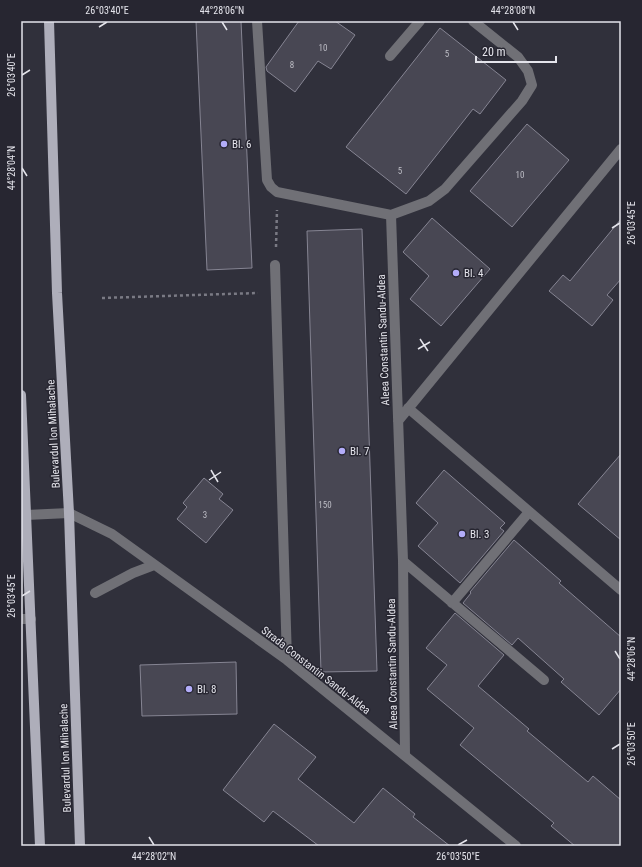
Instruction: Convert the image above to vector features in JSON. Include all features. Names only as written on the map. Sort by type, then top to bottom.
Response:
[{"type":"main road","name":"Bulevardul Ion Mihalache","points":[[49,21],[57,293],[69,513],[80,846]]},
{"type":"main road","points":[[21,395],[26,516],[26,619],[40,846]]},
{"type":"street","points":[[257,21],[267,180],[271,188],[277,192],[391,215],[429,201],[445,189],[522,101],[532,85],[528,72],[518,57],[473,21]]},
{"type":"street","points":[[390,56],[420,21]]},
{"type":"street","points":[[398,421],[621,148]]},
{"type":"street","name":"Aleea Constantin Sandu-Aldea","points":[[391,215],[403,561],[405,756]]},
{"type":"street","points":[[275,266],[287,660]]},
{"type":"street","points":[[408,408],[621,590]]},
{"type":"street","points":[[452,603],[529,512]]},
{"type":"street","points":[[26,516],[69,513]]},
{"type":"street","name":"Strada Constantin Sandu-Aldea","points":[[69,513],[112,534],[287,660],[516,846]]},
{"type":"street","points":[[403,561],[544,680]]},
{"type":"street","points":[[96,593],[133,573],[154,565]]},
{"type":"path","points":[[275,266],[277,192]]},
{"type":"path","points":[[102,298],[276,292]]},
{"type":"building","name":"Bl. 6","points":[[196,21],[241,21],[252,268],[207,270]]},
{"type":"building","points":[[299,21],[335,21],[355,35],[331,69],[318,61],[295,92],[267,71],[266,67]]},
{"type":"building","points":[[440,28],[506,80],[480,114],[473,109],[406,194],[346,147]]},
{"type":"building","points":[[527,124],[569,160],[512,227],[470,191]]},
{"type":"building","name":"Bl. 4","points":[[432,218],[490,269],[441,326],[410,299],[429,276],[403,252]]},
{"type":"building","points":[[621,219],[621,279],[607,295],[613,300],[592,326],[549,291],[563,275],[570,281]]},
{"type":"building","name":"Bl. 7","points":[[362,229],[377,671],[321,672],[307,231]]},
{"type":"building","points":[[621,454],[621,540],[578,504]]},
{"type":"building","name":"Bl. 3","points":[[444,470],[505,523],[500,528],[504,531],[460,583],[418,546],[438,523],[416,503]]},
{"type":"building","points":[[204,478],[223,494],[219,499],[233,510],[206,543],[177,519],[187,507],[183,503]]},
{"type":"building","points":[[514,540],[561,581],[559,583],[621,637],[621,689],[599,715],[561,682],[564,679],[518,638],[512,645],[463,603],[471,593],[470,592]]},
{"type":"building","points":[[455,613],[504,655],[478,686],[529,729],[527,731],[588,782],[593,776],[621,800],[621,846],[575,846],[551,826],[554,823],[460,745],[474,728],[427,689],[447,665],[426,648]]},
{"type":"building","name":"Bl. 8","points":[[236,662],[237,714],[142,716],[140,665]]},
{"type":"building","points":[[274,724],[316,757],[298,779],[354,823],[383,788],[415,814],[413,817],[450,846],[319,846],[273,811],[264,822],[223,790]]},
{"type":"place","name":"Bl. 6","points":[[224,144]]},
{"type":"place","name":"Bl. 4","points":[[456,273]]},
{"type":"place","name":"Bl. 7","points":[[342,451]]},
{"type":"place","name":"Bl. 3","points":[[462,534]]},
{"type":"place","name":"Bl. 8","points":[[189,689]]}]
